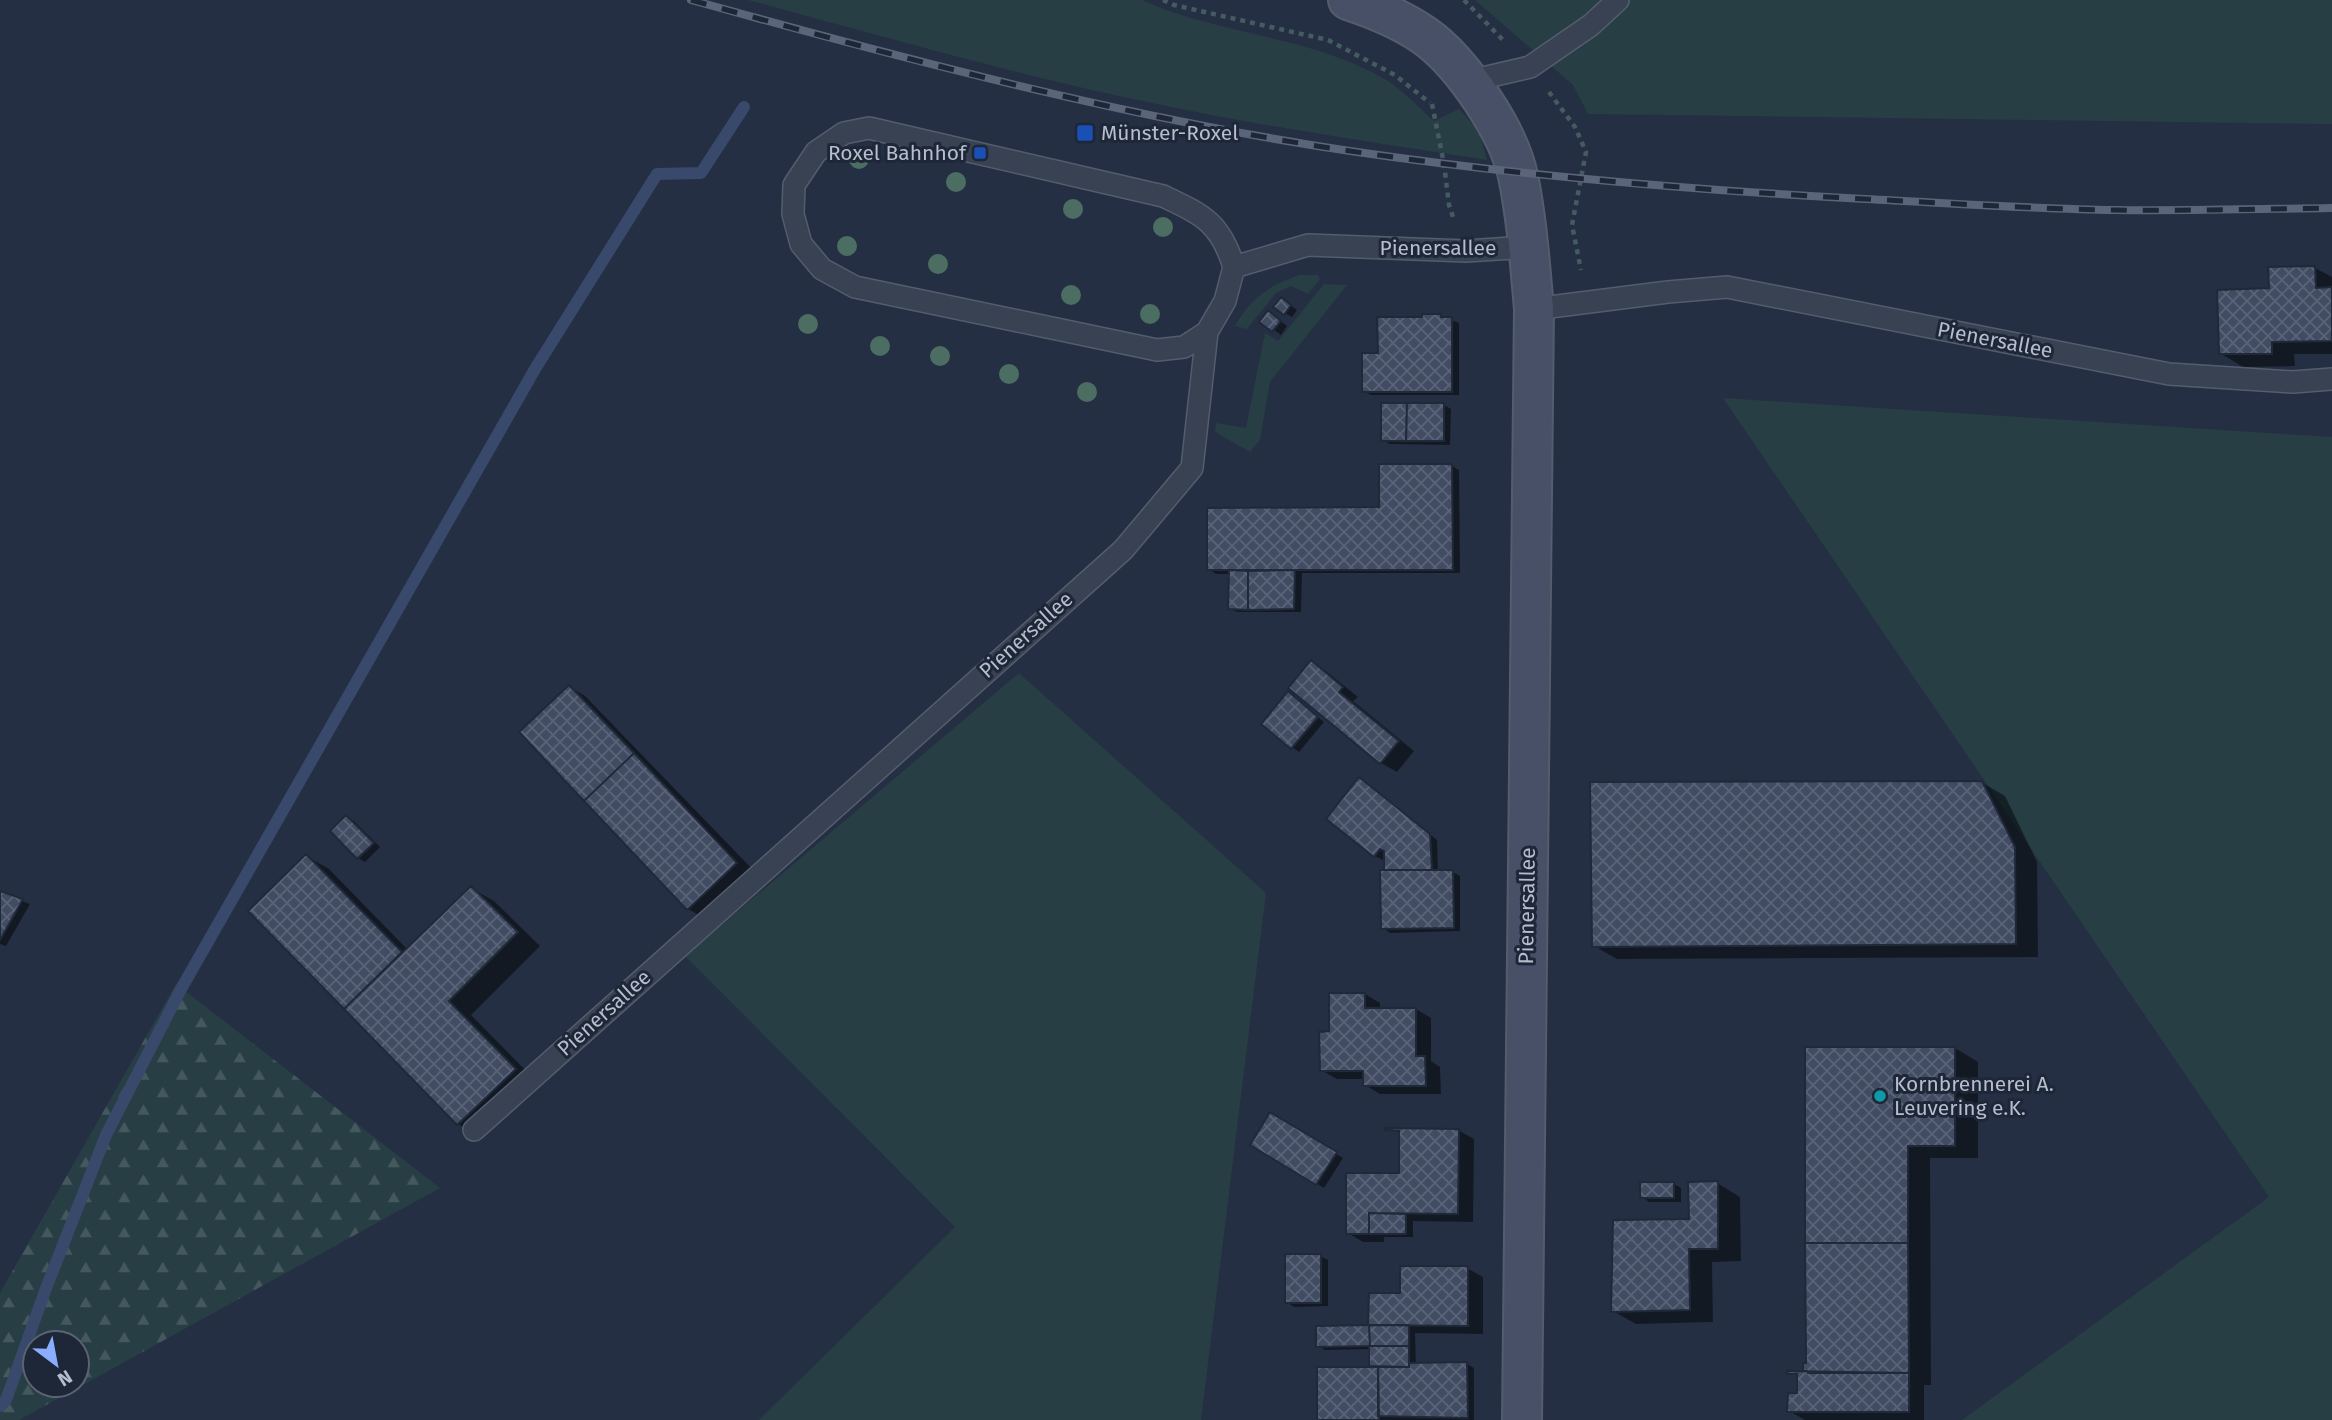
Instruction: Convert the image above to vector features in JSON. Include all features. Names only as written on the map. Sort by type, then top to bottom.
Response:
[{"type":"main road","name":"Pienersallee","points":[[1348,0],[1386,13],[1427,37],[1470,81],[1499,126],[1518,174],[1528,247],[1534,309],[1522,1420]]},
{"type":"lane","points":[[1470,81],[1530,66],[1591,26],[1618,0]]},
{"type":"lane","points":[[1207,332],[1184,347],[1157,349],[855,287],[822,269],[801,244],[793,214],[794,185],[816,152],[844,133],[869,128],[1163,196],[1201,214],[1227,244],[1234,267]]},
{"type":"lane","name":"Pienersallee","points":[[474,1130],[1122,550],[1192,468],[1207,332],[1225,301],[1234,267],[1308,245],[1466,251],[1528,247]]},
{"type":"lane","name":"Pienersallee","points":[[1534,309],[1727,287],[2169,374],[2293,382],[2332,379]]},
{"type":"path","points":[[1163,0],[1174,5],[1328,40],[1395,75],[1432,104],[1470,81]]},
{"type":"green space","points":[[748,0],[1142,0],[1202,21],[1326,53],[1356,65],[1392,83],[1434,121],[1459,109],[1479,131],[1487,160],[1355,140],[1138,100],[893,40]]},
{"type":"green space","points":[[1475,0],[2332,0],[2332,124],[1588,114],[1573,85]]},
{"type":"green space","points":[[1299,275],[1318,275],[1320,279],[1308,294],[1291,286],[1276,293],[1247,329],[1235,326],[1254,300],[1279,283]]},
{"type":"green space","points":[[1324,284],[1347,285],[1270,382],[1260,440],[1250,452],[1215,432],[1216,423],[1246,428],[1265,333],[1278,341]]},
{"type":"green space","points":[[1723,398],[2332,437],[2332,1420],[1962,1420],[2269,1197]]},
{"type":"green space","points":[[1019,673],[1266,893],[1201,1420],[759,1420],[955,1227],[685,956]]},
{"type":"green space","points":[[176,984],[440,1188],[91,1380],[91,1329],[21,1329],[21,1399],[57,1399],[19,1420],[0,1420],[0,1293]]},
{"type":"building","points":[[2315,266],[2316,288],[2332,287],[2332,341],[2272,342],[2272,354],[2219,354],[2217,290],[2269,288],[2268,267]]},
{"type":"building","points":[[1281,297],[1291,305],[1284,315],[1273,307]]},
{"type":"building","points":[[1268,310],[1281,321],[1272,332],[1259,322]]},
{"type":"building","points":[[1422,314],[1452,317],[1452,392],[1362,392],[1362,353],[1378,353],[1377,317],[1422,317]]},
{"type":"building","points":[[1381,403],[1407,403],[1406,441],[1381,441]]},
{"type":"building","points":[[1407,403],[1444,403],[1444,441],[1406,441]]},
{"type":"building","points":[[1379,464],[1452,464],[1453,570],[1207,570],[1207,508],[1379,507]]},
{"type":"building","points":[[1229,570],[1248,571],[1248,610],[1228,609]]},
{"type":"building","points":[[1295,570],[1294,609],[1248,610],[1248,571]]},
{"type":"building","points":[[1311,660],[1343,687],[1339,692],[1399,741],[1380,764],[1288,688]]},
{"type":"building","points":[[569,685],[634,753],[584,801],[519,732]]},
{"type":"building","points":[[1288,691],[1318,717],[1291,749],[1261,724]]},
{"type":"building","points":[[634,753],[737,863],[687,910],[584,801]]},
{"type":"building","points":[[1359,777],[1430,834],[1432,870],[1384,870],[1384,851],[1380,849],[1374,857],[1326,819]]},
{"type":"building","points":[[1982,781],[2015,847],[2016,944],[1592,947],[1590,782]]},
{"type":"building","points":[[346,815],[374,843],[357,859],[330,831]]},
{"type":"building","points":[[306,854],[402,952],[344,1009],[248,911]]},
{"type":"building","points":[[1380,870],[1453,870],[1454,928],[1381,929]]},
{"type":"building","points":[[471,886],[518,932],[449,1001],[516,1069],[457,1125],[344,1009]]},
{"type":"building","points":[[0,891],[23,899],[0,940]]},
{"type":"building","points":[[1329,993],[1365,993],[1365,1008],[1416,1008],[1416,1056],[1425,1056],[1426,1086],[1363,1086],[1363,1071],[1320,1071],[1319,1032],[1329,1031]]},
{"type":"building","name":"Kornbrennerei A. Leuvering e.K.","points":[[1805,1047],[1955,1047],[1955,1146],[1908,1146],[1908,1243],[1805,1243]]},
{"type":"building","points":[[1270,1112],[1337,1152],[1316,1185],[1250,1145]]},
{"type":"building","points":[[1385,1128],[1459,1129],[1458,1214],[1369,1213],[1369,1234],[1346,1234],[1346,1173],[1399,1173],[1399,1131]]},
{"type":"building","points":[[1718,1181],[1718,1249],[1689,1249],[1690,1310],[1611,1312],[1613,1220],[1689,1219],[1688,1182]]},
{"type":"building","points":[[1640,1182],[1674,1182],[1674,1198],[1640,1198]]},
{"type":"building","points":[[1369,1213],[1406,1214],[1406,1234],[1369,1234]]},
{"type":"building","points":[[1805,1243],[1908,1243],[1909,1373],[1803,1371],[1803,1363],[1806,1363]]},
{"type":"building","points":[[1285,1254],[1321,1254],[1321,1303],[1285,1303]]},
{"type":"building","points":[[1400,1266],[1468,1266],[1468,1326],[1368,1325],[1369,1293],[1400,1293]]},
{"type":"building","points":[[1369,1325],[1409,1325],[1409,1346],[1370,1346]]},
{"type":"building","points":[[1369,1325],[1370,1346],[1316,1347],[1316,1326]]},
{"type":"building","points":[[1369,1346],[1409,1346],[1409,1367],[1369,1366]]},
{"type":"building","points":[[1467,1362],[1468,1418],[1378,1416],[1378,1367],[1409,1367],[1409,1363]]},
{"type":"building","points":[[1317,1367],[1378,1367],[1379,1420],[1317,1420]]},
{"type":"building","points":[[1787,1371],[1909,1373],[1909,1412],[1787,1412],[1788,1393],[1797,1393],[1797,1374],[1787,1374]]},
{"type":"waterway","points":[[0,1406],[6,1400],[106,1135],[181,989],[535,369],[657,174],[701,173],[744,107]]},
{"type":"railway","points":[[691,0],[854,44],[1101,105],[1267,137],[1414,160],[1671,186],[1990,206],[2142,210],[2332,208]]},
{"type":"place","name":"Münster-Roxel","points":[[1085,133]]},
{"type":"place","name":"Roxel Bahnhof","points":[[980,153]]},
{"type":"place","name":"Kornbrennerei A. Leuvering e.K.","points":[[1880,1096]]}]
